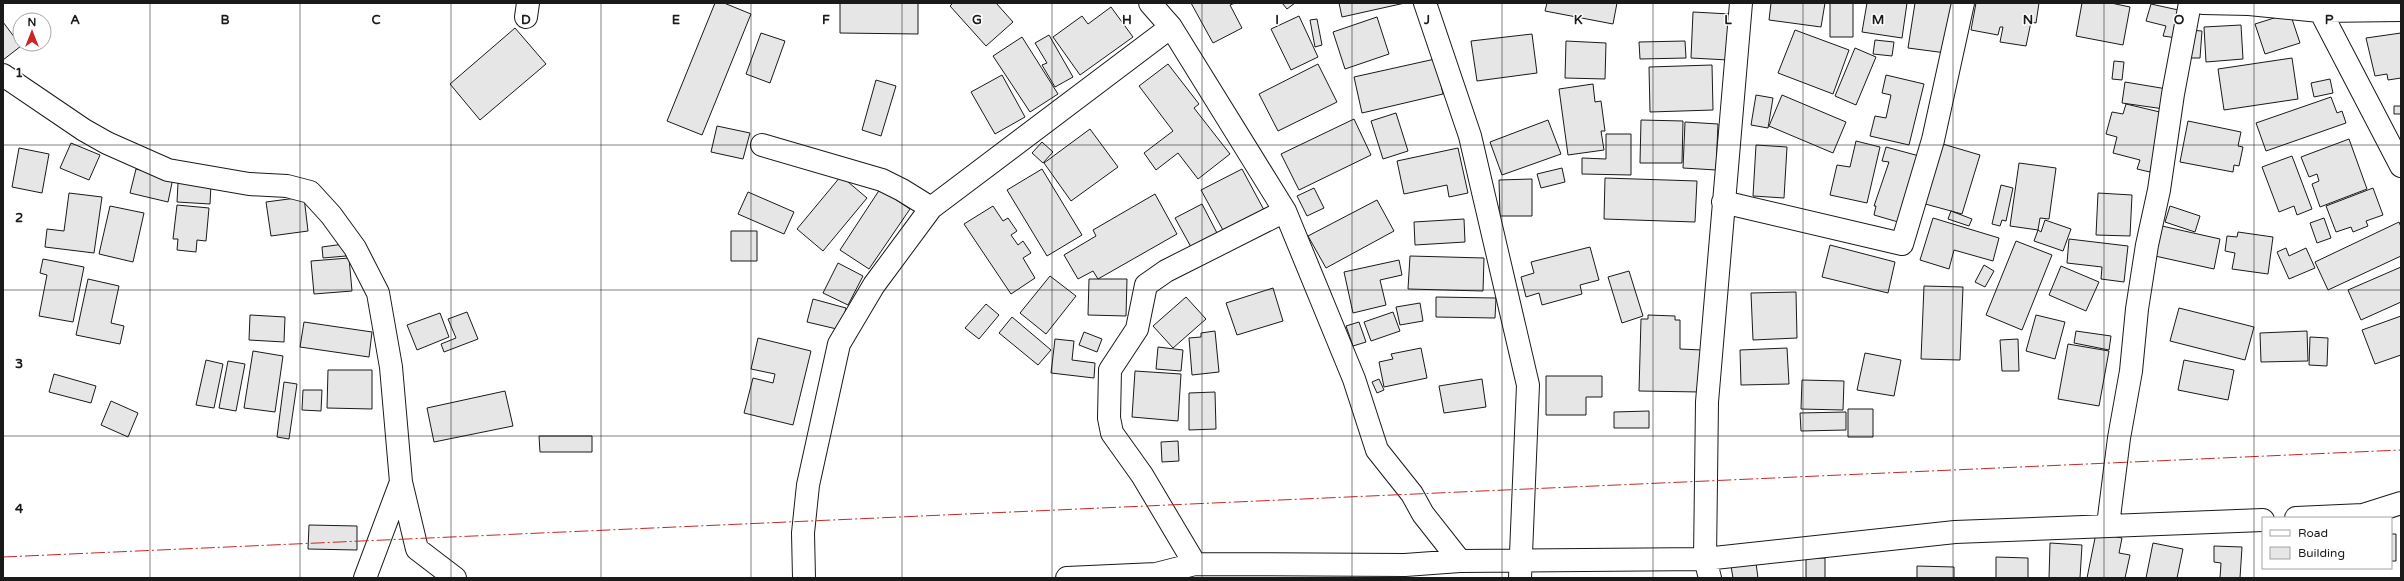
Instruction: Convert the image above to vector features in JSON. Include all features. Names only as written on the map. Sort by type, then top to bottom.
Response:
[{"type":"street","points":[[1150,3],[1171,27],[1285,211],[1354,378],[1377,450],[1412,494],[1423,514],[1460,561]]},
{"type":"street","points":[[1425,3],[1470,136],[1528,385],[1520,569]]},
{"type":"street","points":[[1707,569],[1707,402],[1741,3]]},
{"type":"street","points":[[1723,202],[1902,244],[1933,140],[1963,3]]},
{"type":"street","points":[[2108,525],[2119,438],[2131,371],[2137,310],[2147,245],[2159,190],[2173,94],[2190,3]]},
{"type":"street","points":[[2204,3],[2401,10]]},
{"type":"street","points":[[2318,7],[2401,166]]},
{"type":"street","points":[[804,578],[803,533],[808,485],[839,344],[874,285],[932,208],[1171,27]]},
{"type":"street","points":[[3,75],[84,130],[107,143],[168,170],[310,192],[331,215],[354,248],[378,293],[391,367],[401,482],[417,549],[455,578]]},
{"type":"street","points":[[762,145],[882,180],[932,208]]},
{"type":"street","points":[[1195,564],[1142,475],[1112,433],[1109,418],[1110,370],[1138,329],[1146,285],[1166,271],[1285,211]]},
{"type":"street","points":[[365,578],[401,482]]},
{"type":"street","points":[[2318,517],[2362,515],[2401,503]]},
{"type":"street","points":[[1067,578],[1156,576],[1195,564],[1404,572],[1460,561],[1520,569],[1707,569],[1955,532],[2262,520]]},
{"type":"building","points":[[715,3],[724,3],[751,14],[702,135],[667,121]]},
{"type":"building","points":[[840,3],[918,3],[918,34],[840,33]]},
{"type":"building","points":[[953,3],[996,3],[1013,22],[986,46],[950,6]]},
{"type":"building","points":[[1191,3],[1235,3],[1230,5],[1242,28],[1213,43]]},
{"type":"building","points":[[1282,3],[1295,3],[1287,9]]},
{"type":"building","points":[[1339,3],[1405,3],[1342,17]]},
{"type":"building","points":[[1547,3],[1617,3],[1613,24],[1545,11]]},
{"type":"building","points":[[1771,3],[1825,3],[1821,27],[1769,20]]},
{"type":"building","points":[[1830,3],[1853,3],[1853,37],[1830,37]]},
{"type":"building","points":[[1867,3],[1907,3],[1902,38],[1862,32]]},
{"type":"building","points":[[1915,3],[1953,3],[1946,53],[1908,48]]},
{"type":"building","points":[[1976,3],[2039,3],[2036,23],[2031,22],[2026,46],[2000,42],[2003,27],[2000,27],[1998,35],[1971,30]]},
{"type":"building","points":[[2082,3],[2111,3],[2130,7],[2123,45],[2076,36]]},
{"type":"building","points":[[2151,4],[2183,11],[2177,38],[2163,36],[2166,26],[2146,21]]},
{"type":"building","points":[[1111,7],[1133,37],[1080,75],[1053,37],[1082,16],[1088,24]]},
{"type":"building","points":[[1693,12],[1730,14],[1728,60],[1691,58]]},
{"type":"building","points":[[2290,13],[2300,43],[2265,54],[2255,24]]},
{"type":"building","points":[[1299,16],[1318,57],[1291,70],[1271,29]]},
{"type":"building","points":[[1377,17],[1389,54],[1345,69],[1333,32]]},
{"type":"building","points":[[1317,19],[1322,45],[1315,47],[1310,20]]},
{"type":"building","points":[[3,22],[12,34],[12,52],[13,52],[3,60]]},
{"type":"building","points":[[2241,25],[2243,59],[2206,62],[2204,27]]},
{"type":"building","points":[[515,28],[546,64],[480,120],[450,84]]},
{"type":"building","points":[[1795,30],[1849,50],[1833,94],[1778,73]]},
{"type":"building","points":[[2189,30],[2202,31],[2200,58],[2188,58]]},
{"type":"building","points":[[761,33],[785,41],[770,83],[746,74]]},
{"type":"building","points":[[2401,33],[2401,78],[2388,80],[2387,74],[2375,76],[2366,38]]},
{"type":"building","points":[[1532,34],[1537,73],[1477,81],[1471,41]]},
{"type":"building","points":[[1049,35],[1073,77],[1055,87],[1042,65],[1047,63],[1035,43]]},
{"type":"building","points":[[1022,37],[1058,94],[1030,112],[993,56]]},
{"type":"building","points":[[1875,40],[1894,42],[1892,56],[1873,54]]},
{"type":"building","points":[[1566,41],[1606,43],[1605,79],[1565,78]]},
{"type":"building","points":[[1685,41],[1686,58],[1640,59],[1639,42]]},
{"type":"building","points":[[1855,48],[1876,57],[1856,105],[1835,96]]},
{"type":"building","points":[[2292,58],[2298,99],[2224,110],[2218,69]]},
{"type":"building","points":[[1435,59],[1443,94],[1362,113],[1354,77]]},
{"type":"building","points":[[2114,61],[2124,62],[2122,80],[2112,79]]},
{"type":"building","points":[[1168,64],[1199,104],[1194,108],[1230,154],[1198,179],[1178,153],[1156,170],[1144,153],[1173,131],[1139,86]]},
{"type":"building","points":[[1318,64],[1337,102],[1278,131],[1259,94]]},
{"type":"building","points":[[1712,65],[1713,110],[1650,112],[1649,67]]},
{"type":"building","points":[[1002,75],[1025,117],[995,134],[971,92]]},
{"type":"building","points":[[1886,75],[1924,84],[1909,145],[1870,136],[1875,116],[1886,118],[1891,95],[1882,93]]},
{"type":"building","points":[[2330,79],[2333,93],[2314,97],[2311,83]]},
{"type":"building","points":[[876,80],[896,86],[881,136],[862,130]]},
{"type":"building","points":[[2125,82],[2167,89],[2164,109],[2122,103]]},
{"type":"building","points":[[1593,84],[1595,102],[1601,101],[1605,131],[1601,131],[1604,150],[1568,155],[1559,89]]},
{"type":"building","points":[[1756,95],[1773,98],[1768,128],[1751,125]]},
{"type":"building","points":[[1782,95],[1846,122],[1833,153],[1769,126]]},
{"type":"building","points":[[2331,97],[2337,113],[2342,111],[2346,123],[2266,151],[2256,123]]},
{"type":"building","points":[[2126,104],[2164,113],[2150,172],[2137,169],[2140,160],[2113,153],[2117,137],[2106,134],[2112,112],[2123,114]]},
{"type":"building","points":[[2394,106],[2401,106],[2401,114],[2394,114]]},
{"type":"building","points":[[1396,113],[1408,151],[1383,159],[1371,121]]},
{"type":"building","points":[[1354,119],[1371,155],[1299,190],[1281,154]]},
{"type":"building","points":[[1548,120],[1561,154],[1502,175],[1490,142]]},
{"type":"building","points":[[1641,120],[1683,121],[1682,163],[1640,163]]},
{"type":"building","points":[[2188,121],[2241,132],[2238,146],[2243,147],[2239,166],[2234,165],[2233,172],[2180,162]]},
{"type":"building","points":[[1685,122],[1718,124],[1716,170],[1683,168]]},
{"type":"building","points":[[717,126],[750,133],[743,159],[711,152]]},
{"type":"building","points":[[1090,129],[1118,167],[1071,201],[1044,163]]},
{"type":"building","points":[[1606,134],[1631,134],[1631,175],[1582,174],[1582,158],[1606,159]]},
{"type":"building","points":[[2349,139],[2367,189],[2320,207],[2312,184],[2319,181],[2317,174],[2309,177],[2301,157]]},
{"type":"building","points":[[1856,141],[1880,147],[1867,203],[1830,195],[1837,165],[1850,167]]},
{"type":"building","points":[[1042,142],[1053,152],[1043,163],[1032,153]]},
{"type":"building","points":[[1936,142],[1980,155],[1962,214],[1918,202]]},
{"type":"building","points":[[71,143],[100,155],[89,180],[60,168]]},
{"type":"building","points":[[1756,145],[1787,147],[1784,198],[1753,196]]},
{"type":"building","points":[[1886,147],[1923,157],[1905,224],[1874,215],[1876,206],[1874,206],[1889,162],[1882,161]]},
{"type":"building","points":[[19,148],[49,154],[42,193],[12,187]]},
{"type":"building","points":[[1458,148],[1468,193],[1449,197],[1447,185],[1404,194],[1397,161]]},
{"type":"building","points":[[2292,156],[2312,209],[2297,215],[2294,206],[2279,212],[2262,167]]},
{"type":"building","points":[[2019,163],[2056,168],[2049,219],[2040,218],[2038,230],[2010,226]]},
{"type":"building","points":[[1562,168],[1565,182],[1541,188],[1537,174]]},
{"type":"building","points":[[136,169],[173,178],[168,202],[130,193]]},
{"type":"building","points":[[1042,169],[1082,235],[1047,256],[1007,190]]},
{"type":"building","points":[[1242,169],[1264,210],[1224,232],[1201,190]]},
{"type":"building","points":[[841,176],[867,198],[823,251],[797,229]]},
{"type":"building","points":[[1605,178],[1697,181],[1695,222],[1604,219]]},
{"type":"building","points":[[1532,179],[1532,216],[1500,216],[1499,180]]},
{"type":"building","points":[[178,183],[211,184],[210,204],[177,202]]},
{"type":"building","points":[[2001,185],[2013,188],[2006,221],[2002,220],[2000,226],[1992,224]]},
{"type":"building","points":[[1314,188],[1324,208],[1307,216],[1297,196]]},
{"type":"building","points":[[2373,188],[2383,215],[2366,221],[2368,226],[2353,232],[2351,227],[2336,232],[2326,206]]},
{"type":"building","points":[[880,189],[910,209],[869,269],[840,250]]},
{"type":"building","points":[[748,192],[794,212],[784,234],[738,214]]},
{"type":"building","points":[[69,193],[102,197],[94,253],[45,247],[47,229],[64,231]]},
{"type":"building","points":[[2098,193],[2132,195],[2130,236],[2096,235]]},
{"type":"building","points":[[1155,194],[1177,234],[1098,279],[1093,271],[1078,279],[1064,255],[1096,236],[1093,230]]},
{"type":"building","points":[[304,197],[308,231],[271,236],[266,202]]},
{"type":"building","points":[[1377,200],[1394,231],[1326,268],[1308,236]]},
{"type":"building","points":[[1202,204],[1217,233],[1191,247],[1175,218]]},
{"type":"building","points":[[177,205],[209,208],[206,241],[197,240],[196,252],[177,250],[178,239],[173,239]]},
{"type":"building","points":[[110,206],[144,213],[133,262],[99,254]]},
{"type":"building","points":[[993,206],[1003,221],[1008,218],[1017,231],[1011,235],[1018,245],[1023,241],[1031,253],[1023,258],[1035,278],[1011,294],[964,224]]},
{"type":"building","points":[[2170,206],[2200,216],[2195,232],[2165,222]]},
{"type":"building","points":[[1951,211],[1972,219],[1969,226],[1948,219]]},
{"type":"building","points":[[1933,218],[1999,238],[1993,261],[1954,250],[1949,269],[1920,260]]},
{"type":"building","points":[[2324,218],[2331,238],[2317,243],[2310,223]]},
{"type":"building","points":[[1464,219],[1465,242],[1415,245],[1414,222]]},
{"type":"building","points":[[2045,220],[2071,229],[2063,251],[2034,241],[2038,230],[2041,232]]},
{"type":"building","points":[[2399,222],[2401,227],[2401,256],[2328,290],[2315,262]]},
{"type":"building","points":[[2162,226],[2220,239],[2214,269],[2155,256]]},
{"type":"building","points":[[731,231],[757,231],[757,261],[731,261]]},
{"type":"building","points":[[2238,232],[2273,237],[2268,274],[2232,269],[2235,253],[2225,251],[2227,236],[2237,237]]},
{"type":"building","points":[[2069,239],[2128,246],[2124,282],[2101,279],[2102,267],[2067,263]]},
{"type":"building","points":[[2016,241],[2052,255],[2022,330],[1986,315]]},
{"type":"building","points":[[344,244],[346,256],[323,258],[322,247]]},
{"type":"building","points":[[1830,245],[1895,262],[1888,293],[1822,277]]},
{"type":"building","points":[[1590,247],[1599,280],[1580,285],[1582,294],[1542,305],[1539,293],[1526,297],[1521,277],[1534,273],[1531,262]]},
{"type":"building","points":[[2286,248],[2289,256],[2306,248],[2315,268],[2289,279],[2277,252]]},
{"type":"building","points":[[1410,256],[1484,258],[1483,291],[1408,289]]},
{"type":"building","points":[[349,258],[352,291],[314,294],[311,261]]},
{"type":"building","points":[[43,259],[84,267],[73,322],[39,316],[47,275],[40,273]]},
{"type":"building","points":[[1399,260],[1402,275],[1380,280],[1386,305],[1353,313],[1344,272]]},
{"type":"building","points":[[838,263],[863,276],[848,305],[823,293]]},
{"type":"building","points":[[1984,265],[1994,271],[1985,287],[1975,282]]},
{"type":"building","points":[[2061,266],[2099,282],[2086,311],[2049,295]]},
{"type":"building","points":[[2401,267],[2401,302],[2361,320],[2348,290]]},
{"type":"building","points":[[1629,271],[1643,316],[1622,323],[1608,277]]},
{"type":"building","points":[[1050,276],[1076,296],[1046,334],[1020,313]]},
{"type":"building","points":[[88,279],[119,286],[111,323],[124,326],[120,344],[76,335]]},
{"type":"building","points":[[1089,279],[1127,279],[1126,316],[1088,315]]},
{"type":"building","points":[[1924,286],[1963,287],[1960,360],[1921,359]]},
{"type":"building","points":[[1273,288],[1283,321],[1237,335],[1226,303]]},
{"type":"building","points":[[1796,292],[1797,338],[1753,340],[1751,293]]},
{"type":"building","points":[[1186,297],[1206,319],[1173,348],[1153,326]]},
{"type":"building","points":[[1436,297],[1496,298],[1495,318],[1436,317]]},
{"type":"building","points":[[813,299],[846,308],[841,330],[807,322]]},
{"type":"building","points":[[1420,303],[1423,321],[1400,325],[1396,307]]},
{"type":"building","points":[[986,304],[999,315],[979,339],[965,328]]},
{"type":"building","points":[[2179,308],[2254,327],[2245,360],[2170,341]]},
{"type":"building","points":[[467,312],[478,339],[444,352],[441,344],[456,338],[448,319]]},
{"type":"building","points":[[1393,312],[1400,331],[1371,341],[1364,322]]},
{"type":"building","points":[[440,313],[449,337],[417,350],[407,325]]},
{"type":"building","points":[[250,315],[285,317],[284,342],[249,340]]},
{"type":"building","points":[[1648,315],[1675,316],[1675,320],[1680,320],[1680,349],[1702,350],[1701,392],[1639,391],[1641,319],[1648,319]]},
{"type":"building","points":[[2036,315],[2065,322],[2055,359],[2026,351]]},
{"type":"building","points":[[2401,316],[2401,355],[2375,364],[2362,330]]},
{"type":"building","points":[[1012,317],[1051,350],[1038,365],[999,333]]},
{"type":"building","points":[[304,322],[372,332],[369,357],[300,347]]},
{"type":"building","points":[[1359,322],[1366,342],[1353,346],[1346,326]]},
{"type":"building","points":[[1215,331],[1219,372],[1192,375],[1189,338],[1201,337],[1201,333]]},
{"type":"building","points":[[2076,331],[2111,336],[2109,350],[2074,343]]},
{"type":"building","points":[[2307,331],[2308,361],[2261,362],[2260,333]]},
{"type":"building","points":[[1084,332],[1102,339],[1097,352],[1079,345]]},
{"type":"building","points":[[2310,337],[2328,338],[2327,366],[2309,365]]},
{"type":"building","points":[[758,338],[811,351],[793,425],[744,413],[753,378],[773,383],[775,374],[751,369]]},
{"type":"building","points":[[1055,339],[1074,341],[1072,360],[1095,363],[1094,378],[1051,373]]},
{"type":"building","points":[[2018,339],[2019,371],[2002,371],[2000,340]]},
{"type":"building","points":[[2068,344],[2109,351],[2099,406],[2058,399]]},
{"type":"building","points":[[1158,347],[1183,350],[1181,371],[1156,369]]},
{"type":"building","points":[[1421,348],[1427,378],[1384,387],[1379,362],[1393,359],[1391,354]]},
{"type":"building","points":[[1787,348],[1789,384],[1741,385],[1740,350]]},
{"type":"building","points":[[253,351],[283,356],[275,412],[244,408]]},
{"type":"building","points":[[1865,353],[1901,360],[1894,396],[1857,390]]},
{"type":"building","points":[[206,360],[223,364],[214,408],[196,405]]},
{"type":"building","points":[[2184,360],[2234,370],[2228,400],[2178,390]]},
{"type":"building","points":[[228,361],[245,364],[236,411],[219,408]]},
{"type":"building","points":[[328,370],[372,370],[372,409],[327,408]]},
{"type":"building","points":[[1135,371],[1181,374],[1178,421],[1132,417]]},
{"type":"building","points":[[54,374],[96,386],[91,403],[49,392]]},
{"type":"building","points":[[1546,376],[1602,376],[1602,397],[1586,397],[1586,415],[1546,415]]},
{"type":"building","points":[[1379,379],[1384,390],[1377,393],[1372,382]]},
{"type":"building","points":[[1482,379],[1486,407],[1444,413],[1439,386]]},
{"type":"building","points":[[1802,380],[1844,381],[1843,410],[1801,409]]},
{"type":"building","points":[[284,382],[297,384],[289,439],[277,437]]},
{"type":"building","points":[[303,390],[322,390],[321,411],[302,410]]},
{"type":"building","points":[[505,391],[513,426],[434,442],[427,408]]},
{"type":"building","points":[[1215,392],[1216,429],[1189,430],[1189,393]]},
{"type":"building","points":[[111,401],[138,413],[128,437],[101,425]]},
{"type":"building","points":[[1848,409],[1873,409],[1873,437],[1848,437]]},
{"type":"building","points":[[1649,411],[1649,428],[1614,428],[1614,412]]},
{"type":"building","points":[[1846,412],[1846,430],[1801,431],[1800,413]]},
{"type":"building","points":[[539,436],[592,436],[592,452],[540,452]]},
{"type":"building","points":[[1178,441],[1179,461],[1162,462],[1161,442]]},
{"type":"building","points":[[309,525],[357,526],[357,550],[308,549]]},
{"type":"building","points":[[2096,533],[2122,538],[2119,553],[2130,555],[2125,578],[2087,578]]},
{"type":"building","points":[[2392,534],[2396,534],[2396,561],[2392,561]]},
{"type":"building","points":[[2050,543],[2082,545],[2080,578],[2049,578]]},
{"type":"building","points":[[2153,543],[2183,549],[2177,578],[2146,578]]},
{"type":"building","points":[[2214,546],[2242,547],[2240,578],[2220,578],[2221,563],[2214,562]]},
{"type":"building","points":[[1996,557],[2028,558],[2028,578],[1996,578]]},
{"type":"building","points":[[1806,558],[1825,558],[1825,578],[1806,578]]},
{"type":"building","points":[[1756,563],[1758,578],[1733,578],[1731,566]]},
{"type":"building","points":[[1917,566],[1954,567],[1954,578],[1917,578]]},
{"type":"power","points":[[3,557],[2401,450]]}]
